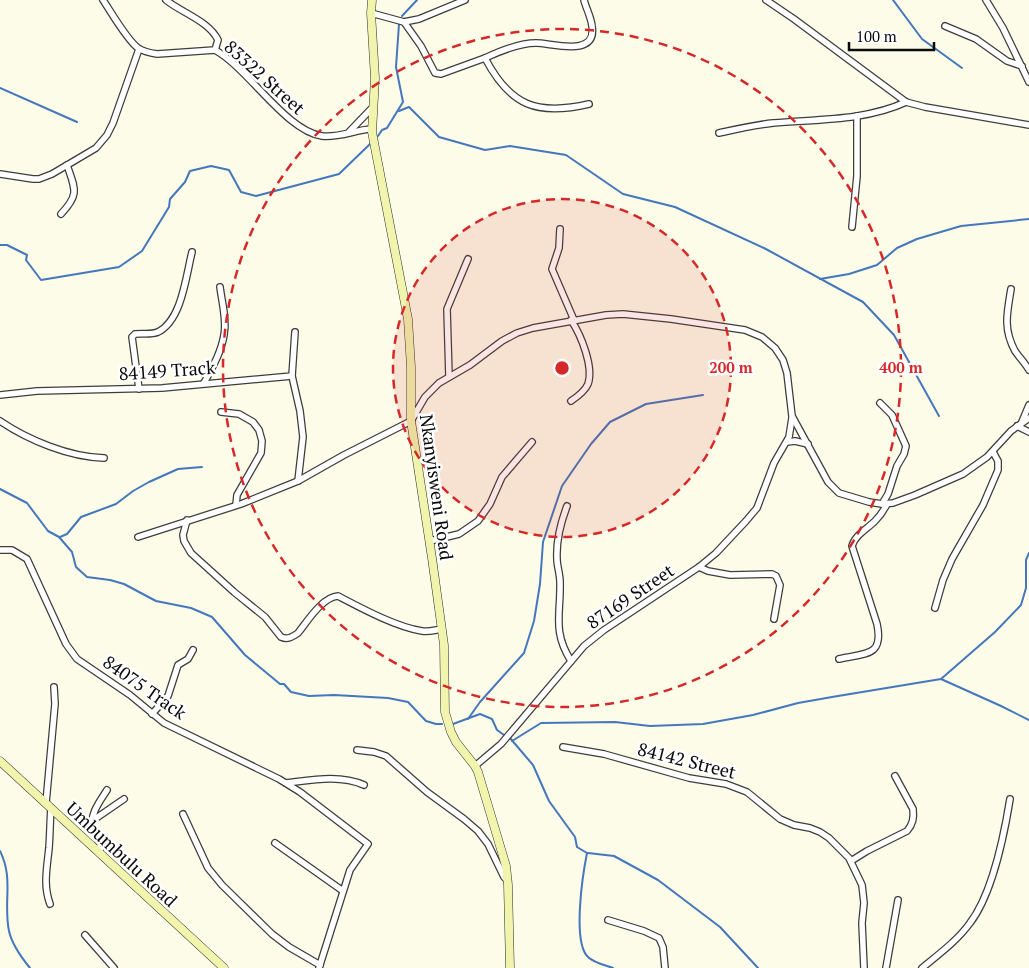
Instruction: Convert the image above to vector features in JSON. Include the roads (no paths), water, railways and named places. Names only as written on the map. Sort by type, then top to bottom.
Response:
[{"type":"street","points":[[1,173],[39,179],[96,148],[107,135],[139,49],[127,36],[103,0]]},
{"type":"street","points":[[166,0],[205,26],[215,35],[218,40],[215,50]]},
{"type":"street","name":"Nkanyisweni Road","points":[[372,0],[375,78],[371,129],[408,319],[411,367],[411,421],[442,629],[446,720],[456,742],[475,766],[502,852],[508,881],[510,968]]},
{"type":"street","points":[[371,13],[404,22],[419,19],[465,0]]},
{"type":"street","points":[[404,22],[422,46],[435,73],[441,74],[530,44],[538,43],[567,48],[582,45],[589,40],[592,33],[592,25],[584,0]]},
{"type":"street","points":[[766,0],[906,102],[924,107],[1029,125]]},
{"type":"street","points":[[986,0],[1003,28],[1029,82]]},
{"type":"street","points":[[945,26],[976,39],[1007,61],[1022,66]]},
{"type":"street","name":"83322 Street","points":[[139,49],[157,54],[215,50],[254,83],[303,130],[319,136],[328,136],[371,129]]},
{"type":"street","points":[[484,58],[502,85],[526,104],[548,109],[571,108],[589,104]]},
{"type":"street","points":[[720,133],[757,125],[857,116],[887,110],[906,102]]},
{"type":"street","points":[[349,132],[372,108]]},
{"type":"street","points":[[852,227],[857,176],[857,116]]},
{"type":"street","points":[[61,214],[72,201],[74,195],[73,184],[67,165]]},
{"type":"street","points":[[560,229],[559,248],[552,269],[582,340],[588,361],[589,378],[585,389],[571,402]]},
{"type":"street","points":[[139,389],[132,337],[135,334],[158,332],[174,317],[179,306],[192,252]]},
{"type":"street","points":[[449,377],[447,309],[468,259]]},
{"type":"street","points":[[204,383],[217,359],[224,334],[225,323],[220,287]]},
{"type":"street","points":[[1010,289],[1006,320],[1007,330],[1015,351],[1029,370]]},
{"type":"street","points":[[138,536],[236,505],[298,480],[411,421],[418,407],[431,390],[502,341],[516,333],[572,320],[623,314],[671,319],[740,330],[755,334],[769,342],[783,360],[787,373],[792,416],[828,482],[836,490],[856,499],[885,504],[910,497],[952,479],[971,469],[993,452],[1019,425],[1029,418]]},
{"type":"street","points":[[294,332],[292,376],[300,411],[303,437],[298,480]]},
{"type":"street","name":"84149 Track","points":[[0,395],[37,391],[139,389],[292,376]]},
{"type":"street","points":[[839,659],[870,652],[879,643],[880,636],[877,624],[852,546],[853,542],[877,520],[885,504],[897,466],[906,446],[892,415],[880,403]]},
{"type":"street","points":[[1019,425],[1029,405]]},
{"type":"street","points":[[221,412],[233,412],[246,416],[256,425],[262,441],[261,453],[237,496],[236,505]]},
{"type":"street","name":"87169 Street","points":[[475,766],[501,744],[584,646],[604,630],[713,556],[754,512],[760,502],[774,463],[786,442],[792,424],[792,416]]},
{"type":"street","points":[[0,421],[25,435],[58,449],[84,457],[104,458]]},
{"type":"street","points":[[1019,425],[1029,432]]},
{"type":"street","points":[[430,541],[459,534],[478,521],[490,504],[502,477],[532,442]]},
{"type":"street","points":[[786,442],[808,444]]},
{"type":"street","points":[[935,608],[943,580],[952,559],[983,505],[998,470],[998,461],[993,452]]},
{"type":"street","points":[[567,506],[561,526],[557,559],[560,582],[559,631],[562,644],[571,661]]},
{"type":"street","points":[[187,520],[183,535],[184,541],[191,553],[265,617],[281,637],[288,639],[298,633],[325,601],[333,596],[338,596],[371,613],[409,628],[427,631],[442,629]]},
{"type":"street","name":"84075 Track","points":[[0,550],[12,550],[26,559],[72,653],[83,663],[130,695],[152,714],[170,726],[264,770],[286,783],[368,844],[353,864],[344,892]]},
{"type":"street","points":[[699,567],[718,573],[772,574],[776,576],[780,585],[774,619]]},
{"type":"street","points":[[152,714],[168,696],[178,665],[188,658],[193,650]]},
{"type":"street","points":[[50,904],[46,892],[45,877],[49,847],[48,806],[55,704],[54,687]]},
{"type":"street","name":"84142 Street","points":[[563,747],[604,754],[689,778],[711,780],[737,788],[747,792],[780,819],[820,832],[851,861],[864,895],[862,930],[864,968]]},
{"type":"street","points":[[357,750],[386,756],[427,792],[464,819],[488,844],[504,877],[508,881]]},
{"type":"street","name":"Umbumbulu Road","points":[[0,761],[224,968]]},
{"type":"street","points":[[851,861],[907,831],[911,827],[914,815],[913,809],[895,776]]},
{"type":"street","points":[[286,783],[332,779],[353,781],[364,785]]},
{"type":"street","points":[[99,852],[101,847],[93,829],[92,821],[96,809],[107,790]]},
{"type":"street","points":[[92,821],[124,799]]},
{"type":"street","points":[[922,968],[962,933],[978,911],[997,860],[1010,799]]},
{"type":"street","points":[[183,814],[208,868],[218,880],[272,934],[319,967],[344,892],[275,843]]},
{"type":"street","points":[[886,968],[898,900]]},
{"type":"street","points":[[608,920],[644,931],[659,938],[664,947],[665,968]]},
{"type":"street","points":[[85,935],[114,968]]},
{"type":"waterway","points":[[402,16],[417,0]]},
{"type":"waterway","points":[[893,0],[922,39],[962,68]]},
{"type":"waterway","points":[[378,136],[382,130],[387,128],[403,102],[396,67],[399,24]]},
{"type":"waterway","points":[[0,88],[77,122]]},
{"type":"waterway","points":[[399,111],[409,107],[439,137],[485,150],[510,146],[566,155],[623,194],[675,207],[764,248],[863,302],[894,335],[939,416]]},
{"type":"waterway","points":[[0,245],[7,245],[27,255],[26,260],[41,280],[119,267],[142,251],[169,207],[170,199],[185,182],[190,171],[211,166],[229,170],[241,192],[256,196],[339,174],[370,144]]},
{"type":"waterway","points":[[820,279],[849,274],[877,265],[897,248],[917,239],[961,226],[1029,219]]},
{"type":"waterway","points":[[468,719],[480,702],[524,653],[534,621],[540,584],[543,542],[562,486],[591,444],[610,422],[646,404],[703,395]]},
{"type":"waterway","points":[[60,537],[67,534],[81,517],[116,504],[149,482],[178,469],[202,467]]},
{"type":"waterway","points":[[0,489],[27,503],[48,531],[59,537],[72,552],[76,567],[87,577],[124,584],[156,601],[191,608],[212,617],[245,655],[280,684],[284,684],[291,692],[309,696],[334,695],[388,698],[408,702],[426,721],[442,724]]},
{"type":"waterway","points":[[512,741],[541,723],[615,722],[650,726],[703,724],[753,715],[798,703],[941,679],[995,632],[1021,605],[1026,588],[1026,560],[1029,553]]},
{"type":"waterway","points":[[941,679],[1029,720]]},
{"type":"waterway","points":[[453,724],[480,714],[492,719],[497,730],[504,735]]},
{"type":"waterway","points":[[510,738],[533,765],[549,801],[575,837],[577,847],[587,853],[580,907],[583,949],[590,959],[613,968]]},
{"type":"waterway","points":[[0,851],[6,871],[7,920],[10,936],[20,955],[30,968]]},
{"type":"waterway","points":[[588,853],[614,856],[658,880],[720,927],[758,968]]}]
